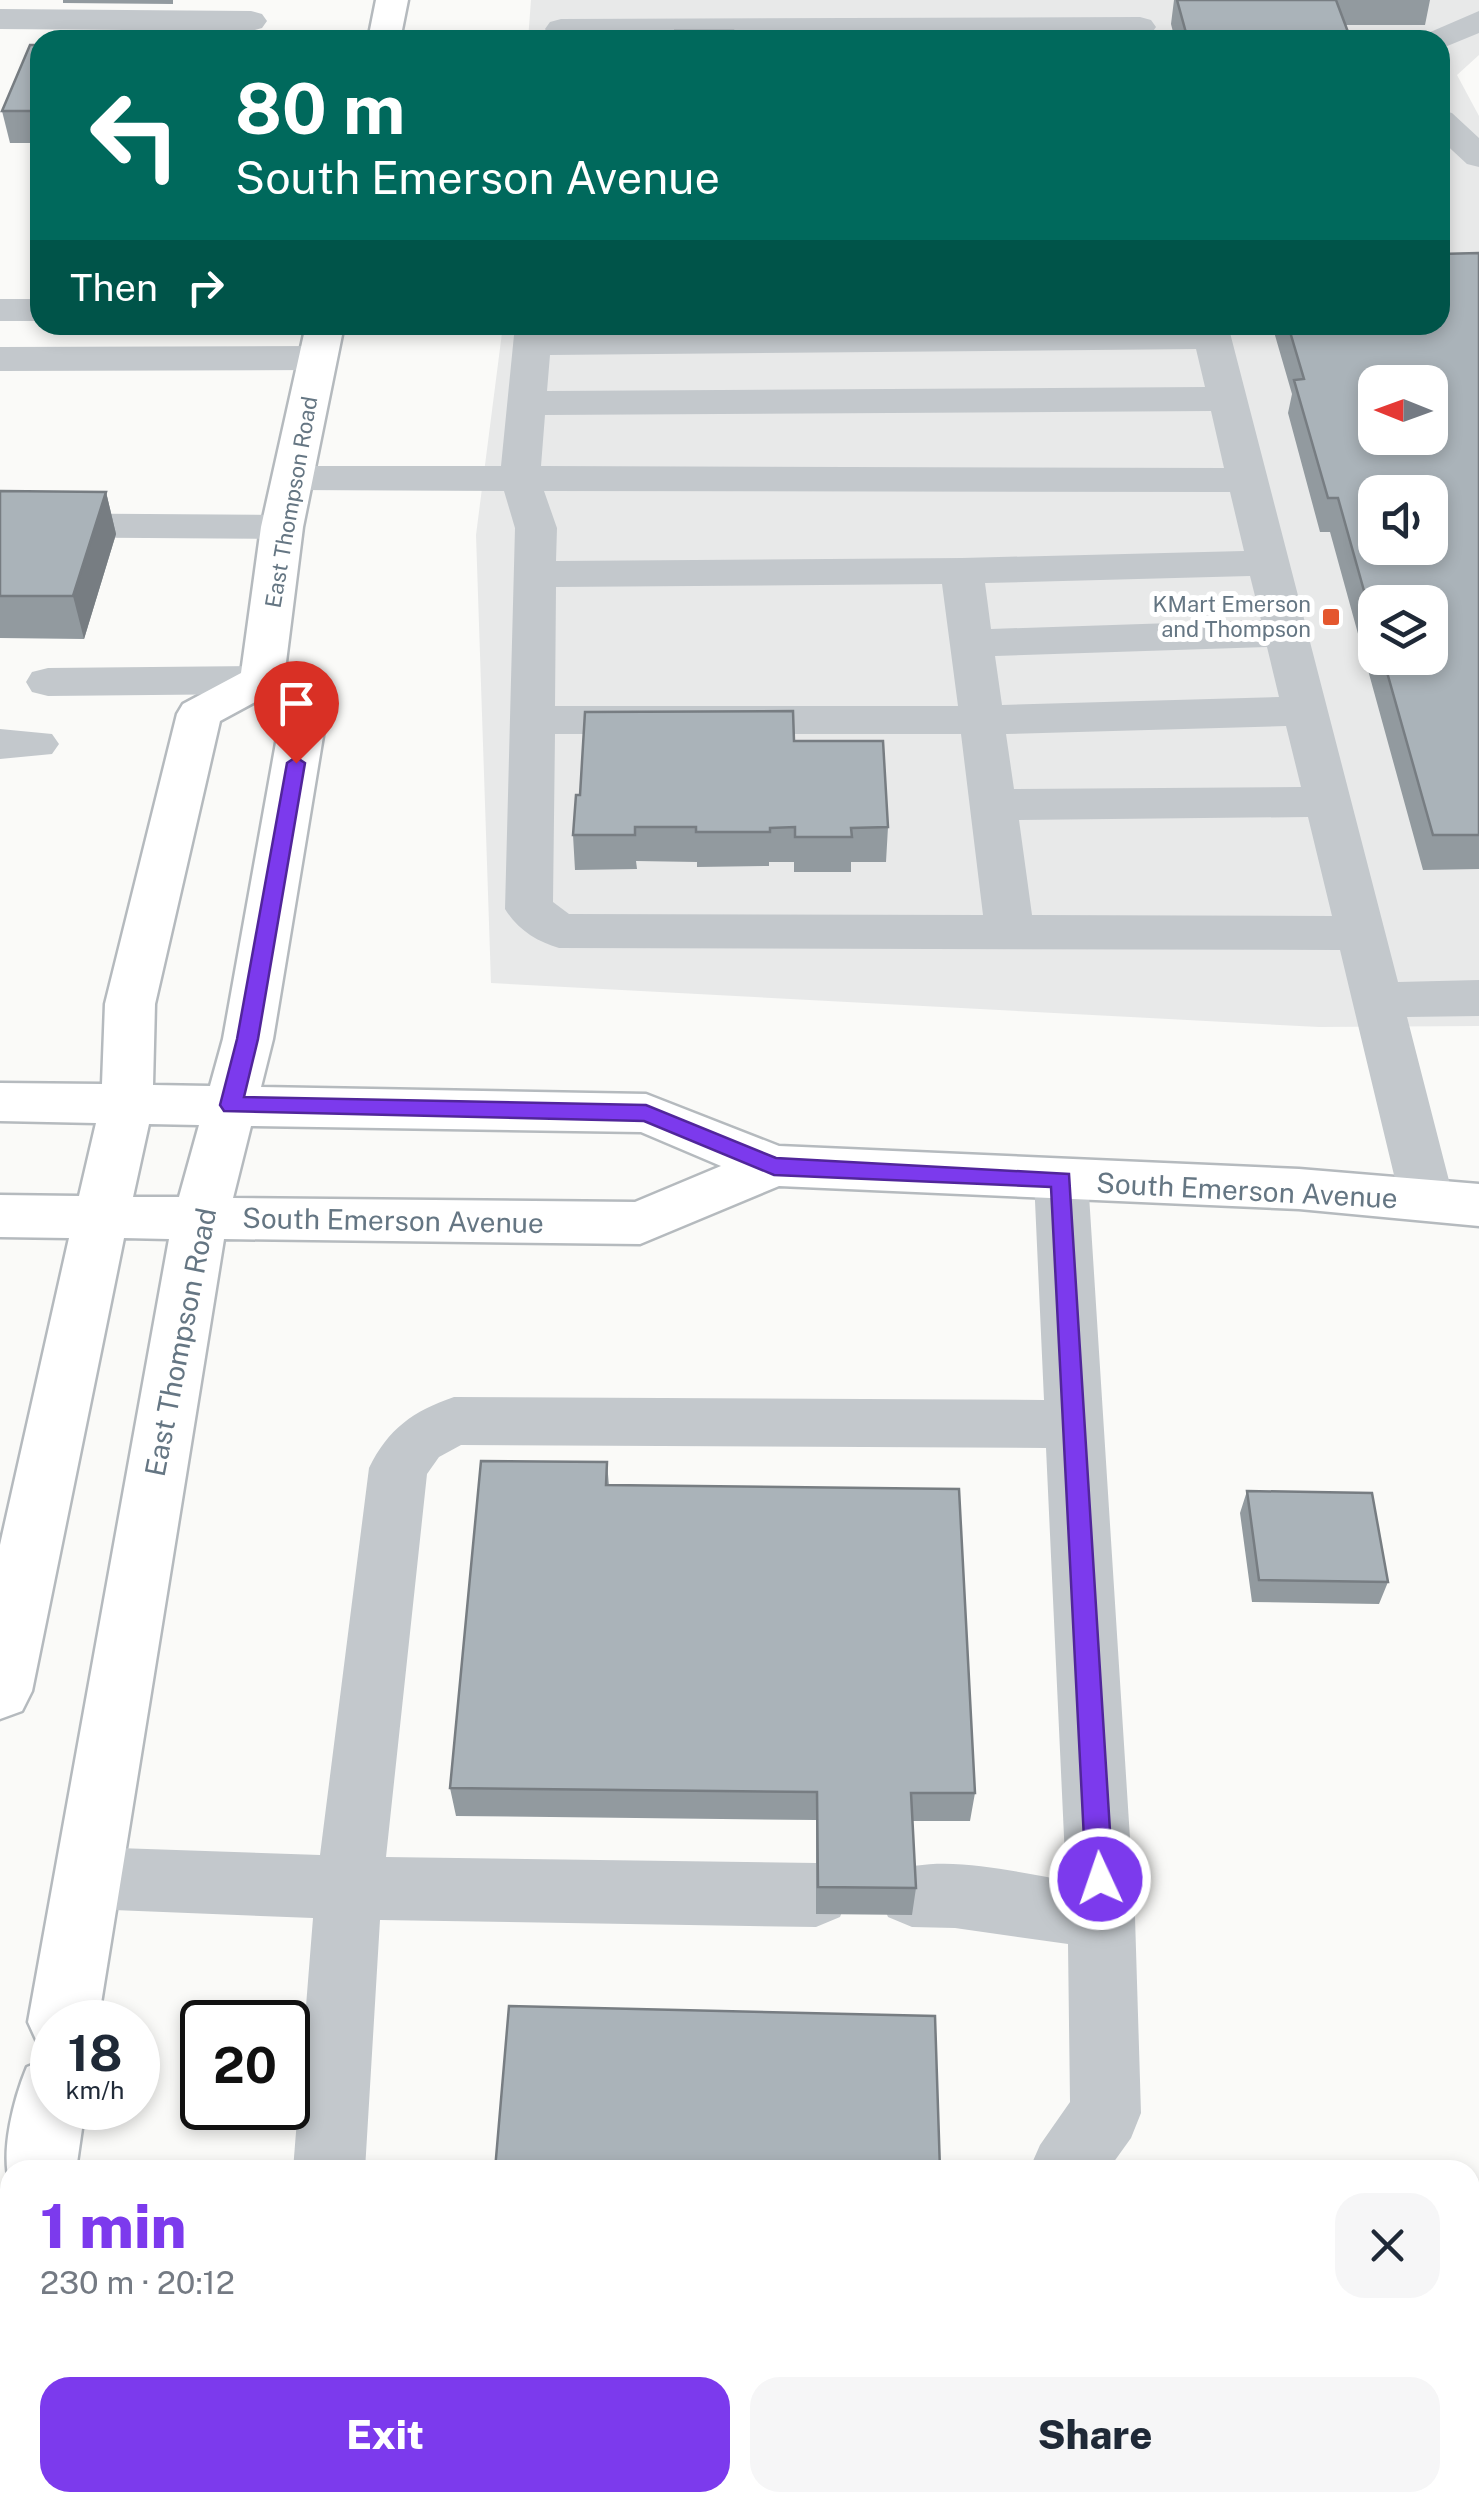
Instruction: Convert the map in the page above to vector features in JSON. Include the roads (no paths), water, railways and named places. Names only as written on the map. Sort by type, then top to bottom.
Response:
[{"type":"main road","points":[[386,30],[392,0]]},
{"type":"main road","name":"East Thompson Road","points":[[68,2000],[172,1366],[201,1217],[231,1105],[268,932],[302,724],[262,680],[282,528],[322,342]]},
{"type":"main road","points":[[0,1692],[18,1522],[102,1216],[127,1104],[130,1004],[199,714],[262,680]]},
{"type":"main road","name":"South Emerson Avenue","points":[[0,1102],[646,1113],[774,1166],[1299,1189],[1453,1203]]},
{"type":"main road","name":"South Emerson Avenue","points":[[0,1216],[640,1223],[774,1166]]},
{"type":"main road","points":[[42,2160],[46,2130]]},
{"type":"lane","points":[[0,10],[190,11],[210,21]]},
{"type":"lane","points":[[0,19],[251,20]]},
{"type":"lane","points":[[1450,34],[1479,20]]},
{"type":"lane","points":[[949,30],[1139,22]]},
{"type":"lane","points":[[561,23],[747,30]]},
{"type":"lane","points":[[1450,130],[1479,158]]},
{"type":"lane","points":[[0,310],[30,310]]},
{"type":"lane","points":[[533,335],[520,478],[536,528],[529,909],[559,931],[1359,932]]},
{"type":"lane","points":[[1212,335],[1376,1000],[1453,1203]]},
{"type":"lane","points":[[0,358],[322,342]]},
{"type":"lane","points":[[527,403],[1227,399]]},
{"type":"lane","points":[[296,462],[520,478],[1246,480]]},
{"type":"lane","points":[[0,525],[282,528]]},
{"type":"lane","points":[[535,574],[1266,563]]},
{"type":"lane","points":[[962,570],[1010,932]]},
{"type":"lane","points":[[971,643],[1284,634]]},
{"type":"lane","points":[[48,682],[262,680]]},
{"type":"lane","points":[[532,720],[982,720],[1303,711]]},
{"type":"lane","points":[[992,805],[1326,802]]},
{"type":"lane","points":[[1376,1000],[1479,998]]},
{"type":"lane","points":[[1062,1180],[1102,1917],[1106,2113],[1072,2160]]},
{"type":"lane","points":[[330,2160],[349,1888],[398,1468],[418,1440],[454,1421],[1075,1424]]},
{"type":"lane","points":[[89,1878],[349,1888],[816,1895]]},
{"type":"lane","points":[[912,1896],[955,1896],[1102,1917]]},
{"type":"place","name":"KMart Emerson and Thompson","points":[[1331,617]]}]
